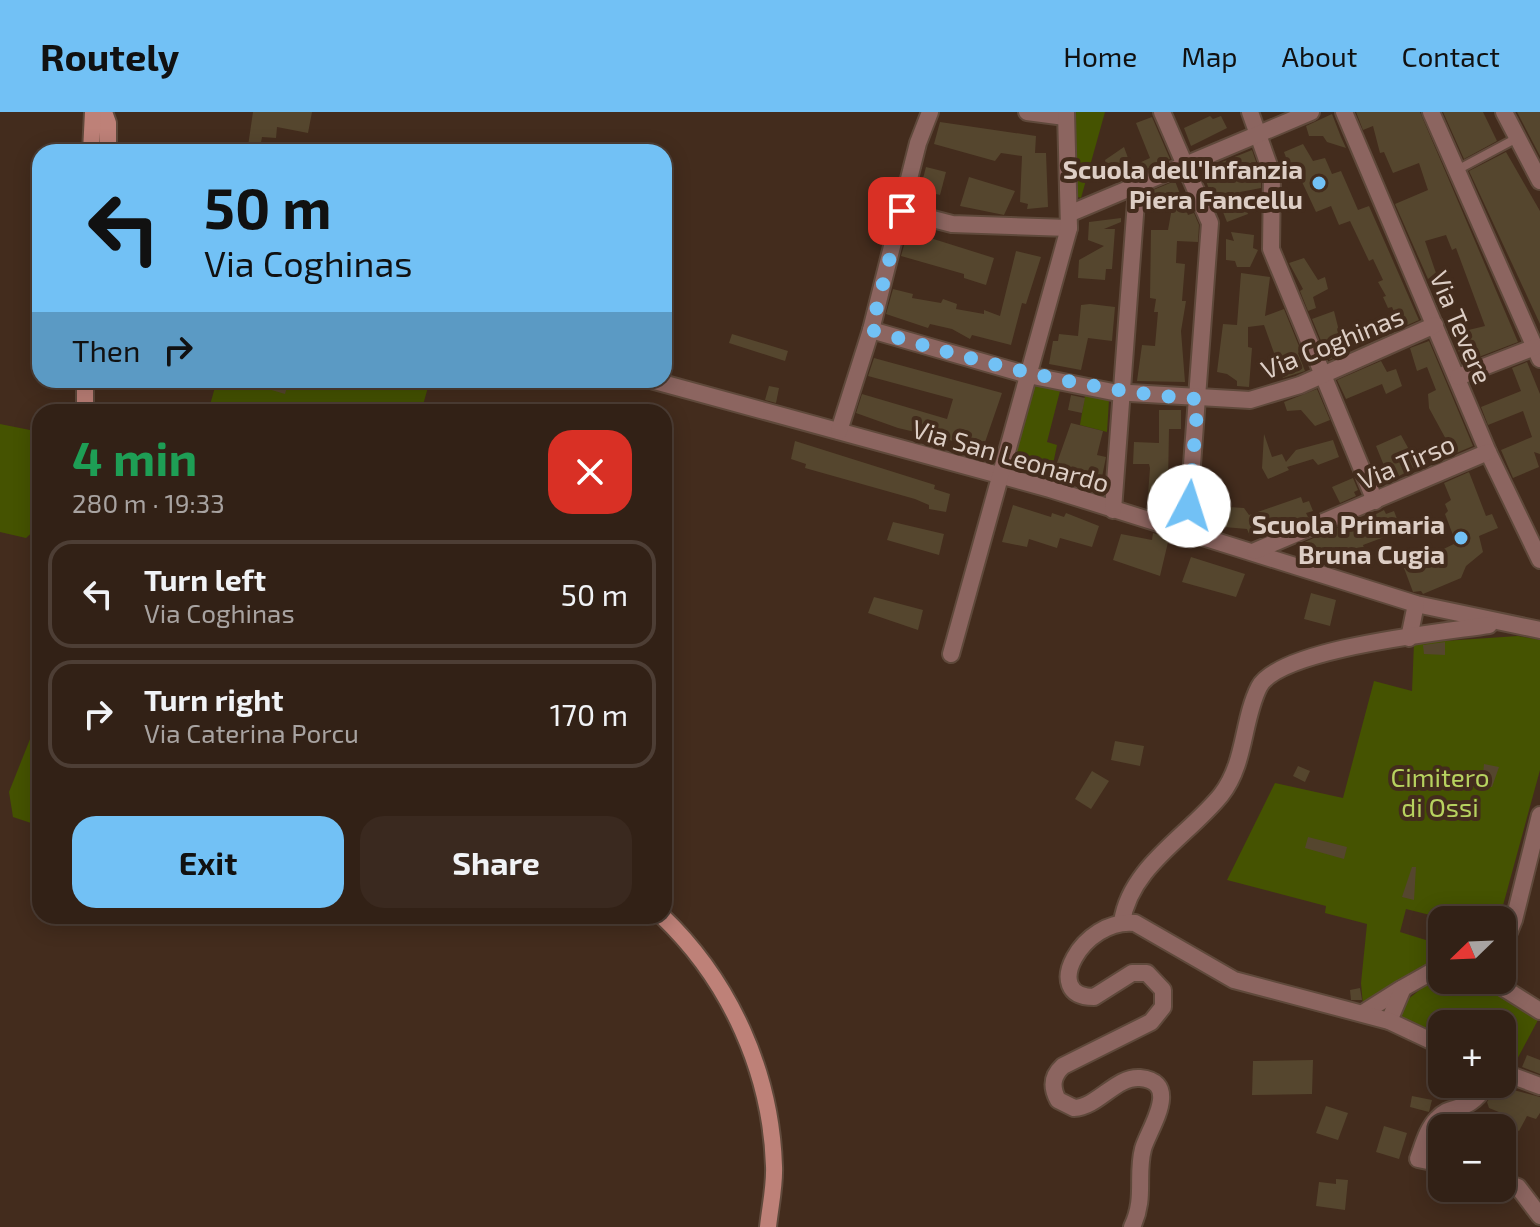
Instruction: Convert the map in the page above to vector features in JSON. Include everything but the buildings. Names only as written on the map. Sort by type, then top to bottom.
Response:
[{"type":"street","points":[[91,144],[93,112]]},
{"type":"street","points":[[104,112],[108,123],[108,144]]},
{"type":"street","points":[[839,431],[871,330],[918,143],[930,112]]},
{"type":"street","points":[[951,654],[1070,220],[1065,115],[1027,112]]},
{"type":"street","points":[[1162,112],[1210,223],[1187,532]]},
{"type":"street","points":[[1250,112],[1272,174],[1271,249],[1375,501]]},
{"type":"street","points":[[902,211],[952,224],[1070,220],[1311,112]]},
{"type":"street","name":"Via Tevere","points":[[1344,112],[1488,452],[1540,560]]},
{"type":"street","points":[[1431,112],[1537,353],[1458,377]]},
{"type":"street","points":[[1504,112],[1517,138],[1533,152],[1540,181]]},
{"type":"street","points":[[1113,510],[1137,188]]},
{"type":"street","name":"Via Coghinas","points":[[871,330],[1028,375],[1121,393],[1250,400],[1324,375],[1435,325]]},
{"type":"street","name":"Via San Leonardo","points":[[672,386],[1255,551],[1416,604],[1540,630]]},
{"type":"street","name":"Via Tirso","points":[[1255,551],[1488,452]]},
{"type":"street","points":[[1409,638],[1416,604]]},
{"type":"street","points":[[1122,922],[1125,903],[1139,880],[1221,795],[1242,751],[1260,685],[1280,666],[1383,642],[1502,623]]},
{"type":"street","points":[[1516,912],[1540,815]]},
{"type":"street","points":[[1132,1227],[1142,1196],[1142,1150],[1162,1105],[1159,1090],[1147,1079],[1133,1078],[1074,1108],[1058,1100],[1053,1086],[1055,1075],[1063,1066],[1151,1022],[1163,1007],[1163,990],[1147,973],[1132,973],[1094,997],[1082,995],[1070,982],[1068,971],[1072,960],[1100,928],[1122,922],[1135,923],[1234,980],[1363,1013],[1428,1039]]},
{"type":"street","points":[[670,924],[685,938],[725,992],[747,1038],[771,1130],[774,1169],[768,1227]]},
{"type":"street","points":[[1363,1013],[1428,974]]},
{"type":"street","points":[[1389,1021],[1403,988]]},
{"type":"street","points":[[1514,994],[1540,1011]]},
{"type":"street","points":[[1516,1077],[1540,1086]]},
{"type":"street","points":[[1445,1114],[1478,1098]]},
{"type":"street","points":[[1428,1134],[1418,1159],[1428,1161]]},
{"type":"street","points":[[1516,1186],[1540,1216]]},
{"type":"lane","points":[[1456,171],[1517,138]]},
{"type":"green space","points":[[1074,112],[1105,112],[1081,198],[1078,197]]},
{"type":"green space","points":[[1033,385],[1060,391],[1047,442],[1057,445],[1050,479],[1009,467]]},
{"type":"green space","points":[[215,388],[428,388],[423,404],[210,404]]},
{"type":"green space","points":[[1085,395],[1109,400],[1107,432],[1080,425]]},
{"type":"green space","points":[[0,424],[32,430],[32,532],[26,538],[0,532]]},
{"type":"green space","name":"Cimitero di Ossi","points":[[1518,636],[1540,640],[1540,770],[1503,906],[1428,906],[1428,914],[1406,909],[1400,932],[1428,941],[1428,963],[1363,1005],[1361,983],[1367,924],[1325,913],[1326,906],[1227,880],[1275,783],[1343,798],[1374,681],[1412,691],[1414,643]]},
{"type":"green space","points":[[32,734],[32,823],[13,817],[9,792]]},
{"type":"green space","points":[[1428,983],[1428,994],[1502,994],[1538,1020],[1516,1061],[1516,1010],[1428,1010],[1428,1029],[1401,1017],[1407,1000]]},
{"type":"place","name":"Scuola dell'Infanzia Piera Fancellu","points":[[1319,183]]},
{"type":"place","name":"Scuola Primaria Bruna Cugia","points":[[1461,538]]},
{"type":"route","points":[[902,211],[871,330],[1028,375],[1121,393],[1198,399],[1189,506]]}]
